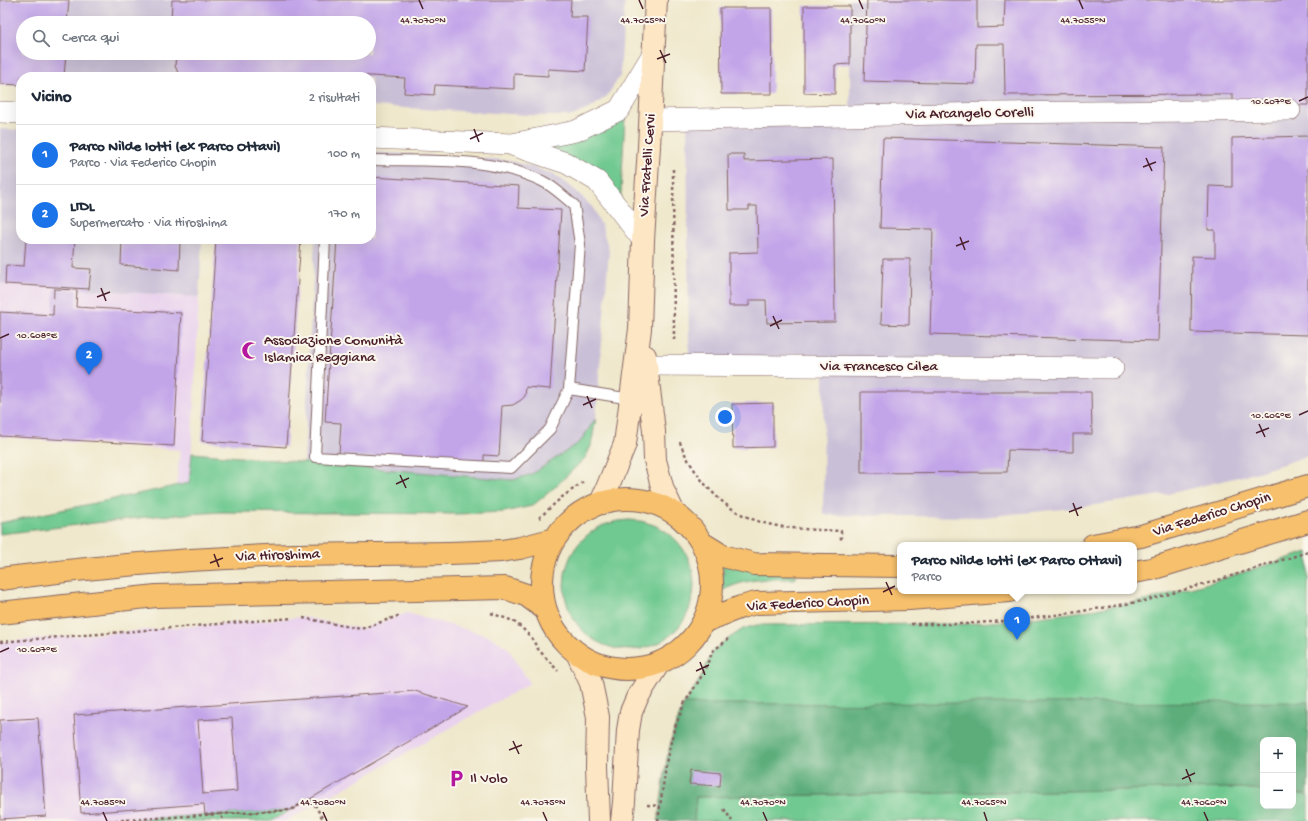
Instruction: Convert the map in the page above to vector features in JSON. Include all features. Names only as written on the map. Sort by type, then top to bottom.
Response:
[{"type":"main road","name":"Via Fratelli Cervi","points":[[600,503],[625,444],[640,329],[643,240],[656,0]]},
{"type":"main road","name":"Via Fratelli Cervi","points":[[640,329],[654,431],[654,460],[663,490],[672,511]]},
{"type":"main road","name":"Via Federico Chopin","points":[[1109,542],[1141,536],[1308,486]]},
{"type":"main road","name":"Via Fratelli Cervi","points":[[578,655],[603,667],[630,671],[657,666],[676,655],[693,638],[705,621],[711,590],[708,566],[702,543],[690,525],[672,511],[650,501],[625,498],[600,503],[582,512],[566,525],[555,540],[545,563],[542,586],[545,608],[558,634],[578,655],[591,683],[598,717],[597,766],[599,821]]},
{"type":"main road","points":[[1137,571],[1151,569],[1308,521]]},
{"type":"main road","name":"Via Hiroshima","points":[[0,579],[103,567],[182,561],[292,555],[501,551],[555,540]]},
{"type":"main road","points":[[702,543],[724,556],[754,564],[897,566]]},
{"type":"main road","points":[[0,613],[156,596],[505,588],[526,595],[545,608]]},
{"type":"main road","name":"Via Federico Chopin","points":[[705,621],[756,603],[909,599],[972,594]]},
{"type":"main road","name":"Via Fratelli Cervi","points":[[622,821],[628,730],[631,712],[637,698],[657,666]]},
{"type":"street","points":[[376,138],[512,144],[576,131],[619,110],[654,52]]},
{"type":"street","name":"Via Arcangelo Corelli","points":[[650,120],[987,113],[1290,110]]},
{"type":"street","points":[[0,112],[16,114]]},
{"type":"street","points":[[512,144],[566,163],[597,181],[643,240]]},
{"type":"street","name":"Via Francesco Cilea","points":[[646,365],[1113,368]]},
{"type":"lane","points":[[325,244],[315,457],[511,468],[550,429],[569,389],[580,244],[574,205],[543,182],[507,169],[472,162],[376,160]]},
{"type":"lane","points":[[569,389],[631,399]]},
{"type":"path","points":[[673,167],[674,366]]},
{"type":"path","points":[[678,439],[681,447],[695,470],[711,492],[726,505],[744,516],[765,524],[787,528],[841,531],[841,566]]},
{"type":"path","points":[[910,624],[965,624],[1016,620],[1071,613],[1144,600],[1212,582],[1308,552]]},
{"type":"path","points":[[0,642],[303,618],[361,629],[407,613]]},
{"type":"path","points":[[658,821],[664,788],[667,758],[674,730],[684,704],[700,679],[713,651],[731,636]]},
{"type":"path","points":[[108,821],[291,810],[311,798],[324,821]]},
{"type":"path","points":[[724,809],[732,821]]},
{"type":"path","points":[[220,814],[224,821]]},
{"type":"shaded area","points":[[0,0],[625,0],[620,76],[607,96],[591,108],[572,116],[547,116],[376,106],[376,72],[16,72],[16,86],[0,85]]},
{"type":"shaded area","points":[[850,0],[1308,0],[1308,456],[1255,473],[1168,494],[1082,507],[983,517],[823,515],[824,366],[689,365],[687,119],[850,116]]},
{"type":"shaded area","points":[[0,129],[16,130],[16,244],[202,244],[199,297],[0,283]]},
{"type":"shaded area","points":[[376,152],[507,160],[555,175],[575,190],[593,208],[602,227],[609,251],[596,418],[580,442],[532,474],[513,480],[304,463],[315,244],[376,244]]},
{"type":"shaded area","points":[[0,283],[199,297],[190,483],[176,485],[180,450],[0,437]]},
{"type":"shaded area","points":[[407,613],[489,636],[507,647],[530,683],[286,821],[0,821],[0,642],[303,617],[361,629]]},
{"type":"green space","points":[[626,98],[620,211],[597,181],[512,144],[576,131]]},
{"type":"green space","points":[[596,418],[591,446],[585,458],[554,488],[532,506],[504,512],[458,514],[222,512],[155,516],[0,534],[0,523],[189,483],[192,453],[513,480],[532,474],[580,442]]},
{"type":"green space","points":[[635,520],[660,527],[675,539],[687,554],[693,572],[693,598],[687,616],[675,631],[660,643],[642,649],[623,650],[598,643],[583,631],[571,616],[565,598],[564,579],[571,554],[583,539],[598,527],[616,521]]},
{"type":"green space","points":[[1308,552],[1308,726],[674,730],[684,704],[700,679],[713,651],[743,629],[757,625],[965,624],[1016,620],[1071,613],[1144,601],[1212,582]]},
{"type":"green space","points":[[723,564],[796,575],[794,579],[766,579],[749,581],[723,590]]},
{"type":"green space","points":[[1308,702],[1308,795],[1296,793],[1296,737],[1260,737],[1260,790],[1240,788],[696,797],[694,821],[658,821],[667,758],[674,730],[684,704]]},
{"type":"green space","points":[[1240,788],[1260,790],[1260,809],[1296,809],[1296,793],[1308,795],[1308,821],[694,821],[696,797]]},
{"type":"green space","points":[[291,810],[271,821],[106,821]]},
{"type":"building","points":[[0,0],[69,0],[68,16],[16,16],[16,60],[65,60],[64,72],[16,72],[16,85],[0,84]]},
{"type":"building","points":[[172,0],[571,0],[570,17],[588,17],[585,71],[548,69],[548,76],[514,74],[514,89],[435,85],[434,95],[404,93],[405,78],[376,76],[376,72],[178,72],[175,66],[175,60],[376,60],[376,16],[171,16]]},
{"type":"building","points":[[867,0],[977,0],[977,28],[1004,27],[1005,0],[1308,0],[1308,105],[1233,105],[1233,94],[1005,95],[1004,44],[976,44],[975,84],[864,81]]},
{"type":"building","points":[[804,6],[850,6],[850,64],[835,65],[835,94],[804,93]]},
{"type":"building","points":[[720,8],[771,8],[772,94],[721,94]]},
{"type":"building","points":[[1308,136],[1308,335],[1191,332],[1192,256],[1215,257],[1215,230],[1208,230],[1209,186],[1232,187],[1232,138]]},
{"type":"building","points":[[883,138],[1164,147],[1158,341],[930,334],[933,229],[880,228]]},
{"type":"building","points":[[728,154],[744,154],[744,161],[833,159],[835,322],[767,323],[766,300],[749,300],[749,306],[729,306],[729,253],[758,252],[757,206],[749,206],[749,210],[729,210]]},
{"type":"building","points":[[376,177],[519,186],[518,208],[561,210],[550,389],[526,387],[525,396],[521,400],[513,405],[502,406],[499,456],[484,455],[484,463],[339,454],[341,423],[325,422],[337,244],[376,244]]},
{"type":"building","points":[[26,244],[75,244],[73,268],[91,269],[89,289],[5,284],[6,265],[24,266]]},
{"type":"building","points":[[122,244],[180,244],[179,270],[121,265]]},
{"type":"building","name":"Associazione Comunità Islamica Reggiana","points":[[216,244],[301,244],[286,447],[202,441]]},
{"type":"building","points":[[883,259],[910,259],[909,325],[881,324]]},
{"type":"building","points":[[54,289],[77,290],[76,307],[181,313],[174,446],[0,436],[0,312],[53,315]]},
{"type":"building","points":[[861,392],[1091,392],[1092,434],[1073,434],[1073,452],[1008,450],[1007,472],[861,473]]},
{"type":"building","points":[[773,403],[773,447],[733,448],[732,404]]},
{"type":"building","points":[[415,691],[468,707],[291,810],[205,815],[204,804],[81,813],[74,715]],"holes":[[[232,718],[237,791],[203,794],[198,720]]]},
{"type":"building","points":[[38,718],[46,816],[0,819],[0,720]]},
{"type":"building","points":[[691,770],[721,773],[720,786],[689,784]]},
{"type":"place","name":"Associazione Comunità Islamica Reggiana","points":[[251,350]]},
{"type":"place","name":"LIDL","points":[[89,375]]},
{"type":"place","name":"Parco Nilde Iotti (ex Parco Ottavi)","points":[[1017,640]]},
{"type":"place","name":"Il Volo","points":[[457,779]]}]
